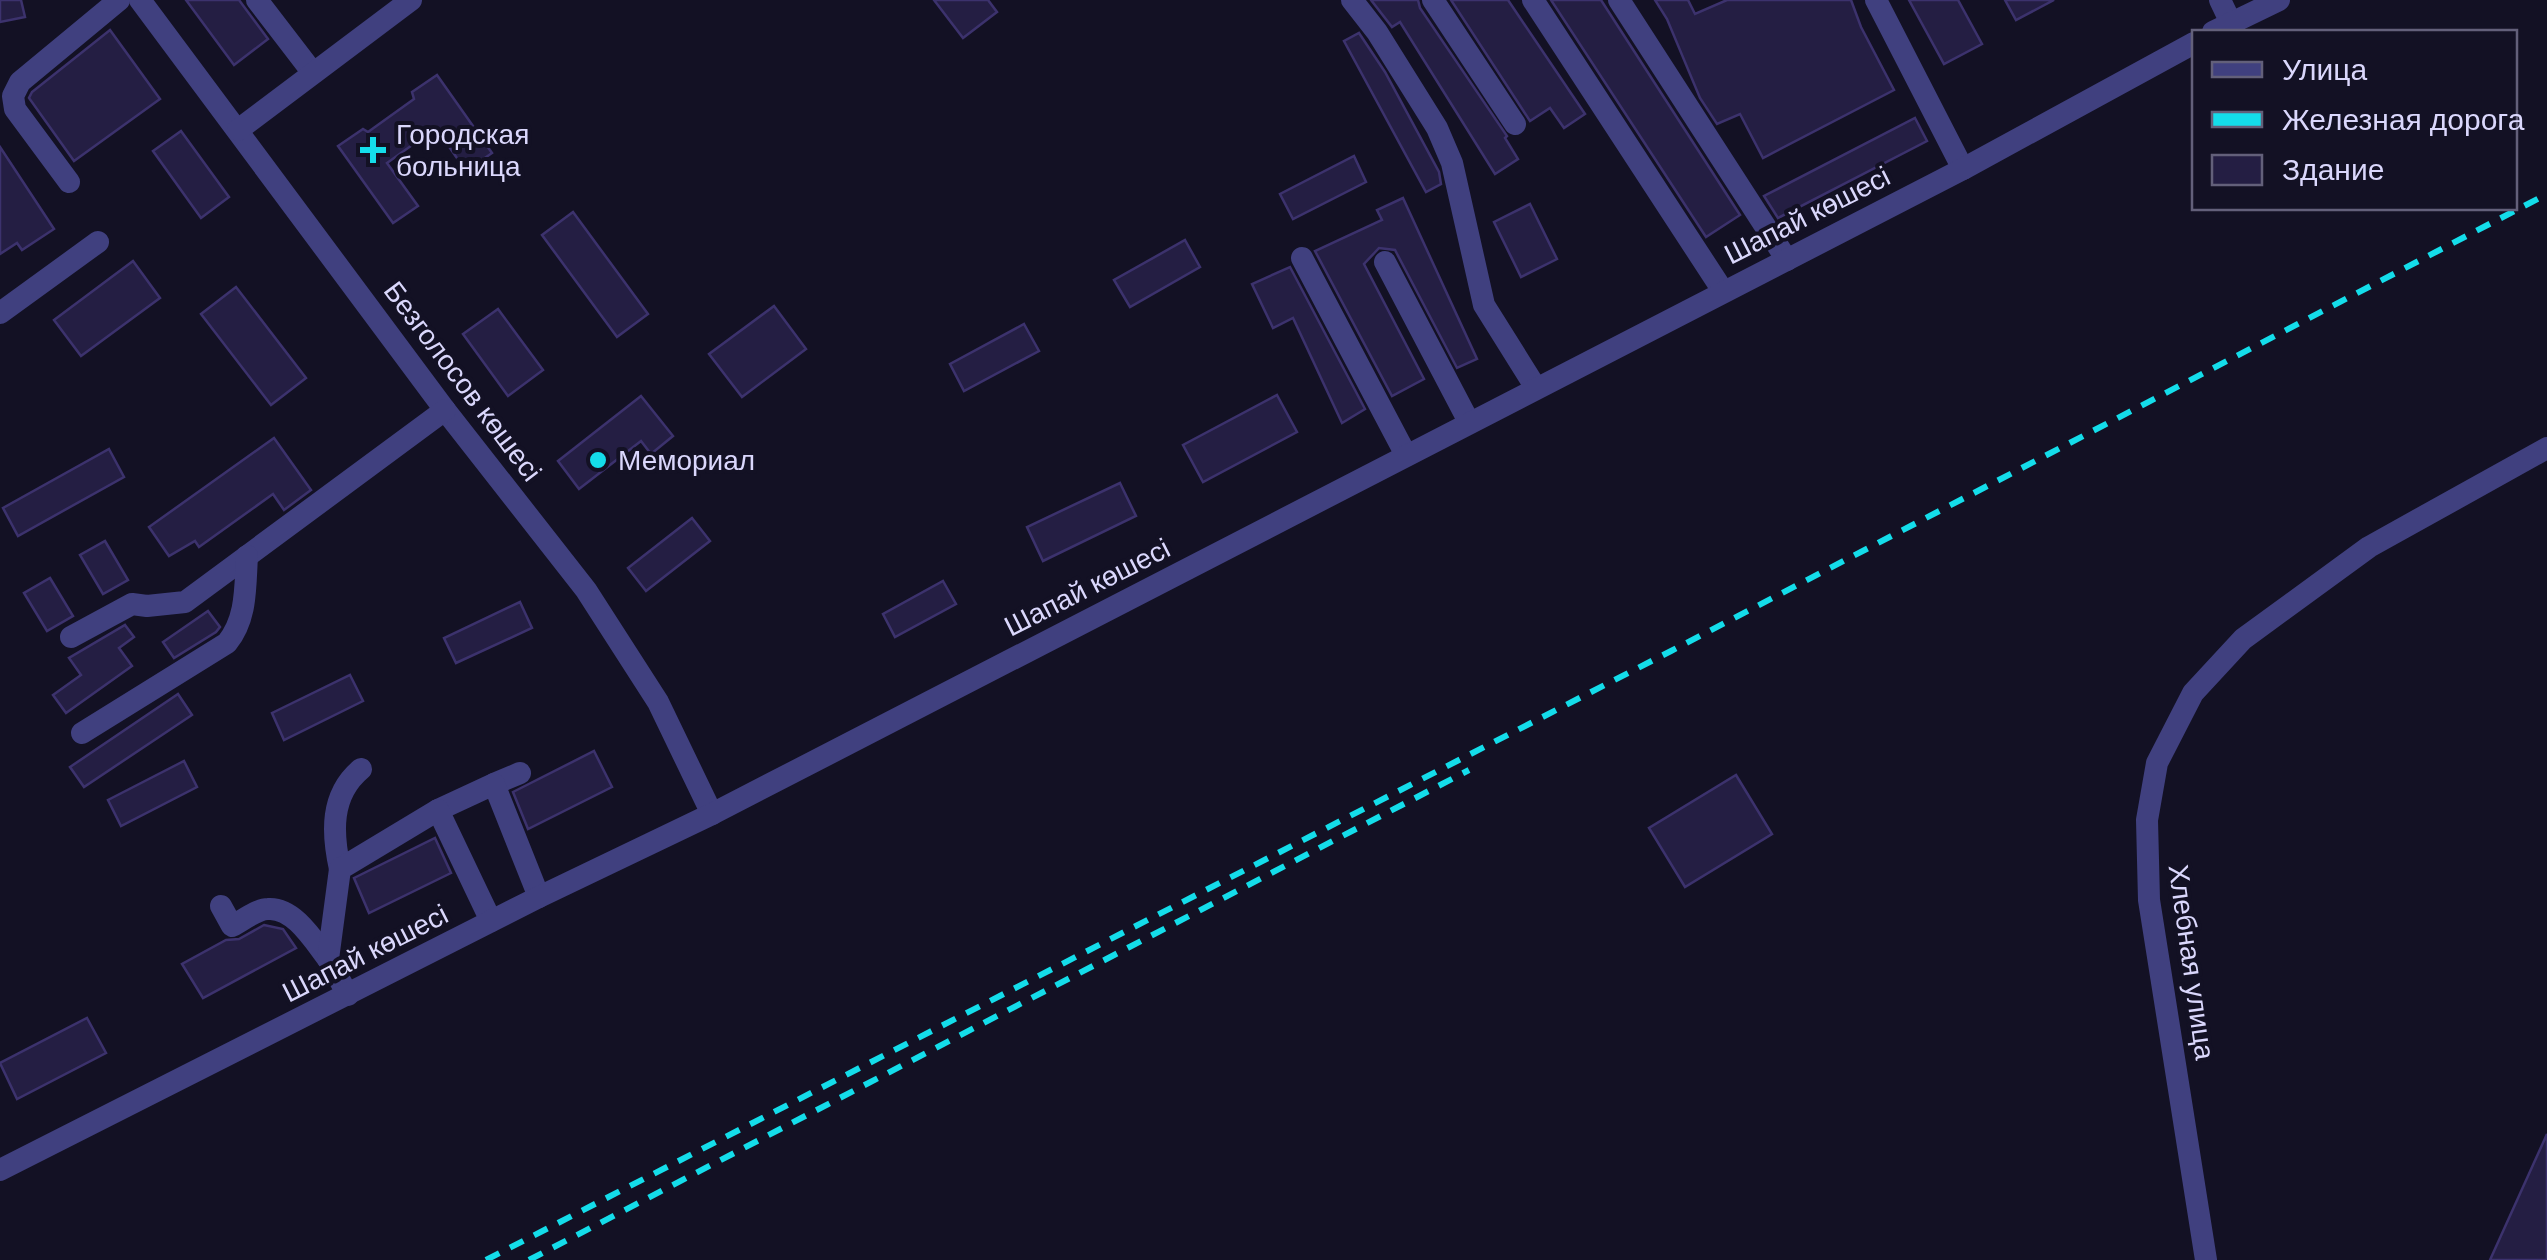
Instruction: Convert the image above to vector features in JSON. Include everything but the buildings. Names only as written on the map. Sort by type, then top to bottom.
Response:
[{"type":"street","points":[[69,182],[15,108],[13,96],[20,82],[119,0]]},
{"type":"street","name":"Безголосов көшесі","points":[[140,0],[445,410],[586,590],[658,702],[712,814]]},
{"type":"street","points":[[258,0],[313,74]]},
{"type":"street","points":[[238,130],[410,0]]},
{"type":"street","points":[[1352,0],[1378,32],[1437,128],[1452,163],[1484,305],[1536,388]]},
{"type":"street","points":[[1433,0],[1515,124]]},
{"type":"street","points":[[1533,0],[1722,291]]},
{"type":"street","points":[[1618,0],[1787,260]]},
{"type":"street","points":[[1876,0],[1963,169]]},
{"type":"street","points":[[2220,0],[2222,28],[2279,0]]},
{"type":"street","name":"Шапай көшесі","points":[[0,1170],[539,897],[712,814],[1963,169],[2192,44]]},
{"type":"street","points":[[0,312],[98,242]]},
{"type":"street","points":[[1302,258],[1406,455]]},
{"type":"street","points":[[1385,262],[1470,422]]},
{"type":"street","points":[[71,637],[132,604],[185,602],[445,410]]},
{"type":"street","name":"Хлебная улица","points":[[2206,1260],[2149,900],[2147,820],[2157,762],[2192,693],[2243,639],[2369,547],[2547,448]]},
{"type":"street","points":[[82,733],[226,644],[239,628],[247,556]]},
{"type":"street","points":[[328,959],[340,870],[333,837],[337,807],[346,782],[361,769]]},
{"type":"street","points":[[340,870],[438,810],[520,773]]},
{"type":"street","points":[[494,784],[539,897]]},
{"type":"street","points":[[438,810],[491,922]]},
{"type":"street","points":[[221,906],[232,926],[262,910],[272,908],[287,914],[302,925],[328,959],[348,995]]},
{"type":"railway","points":[[2517,210],[2547,194]]},
{"type":"railway","points":[[486,1260],[1671,651],[2516,210]]},
{"type":"railway","points":[[529,1260],[1469,770]]},
{"type":"place","name":"Городская больница","points":[[373,150]]},
{"type":"place","name":"Мемориал","points":[[598,460]]}]
